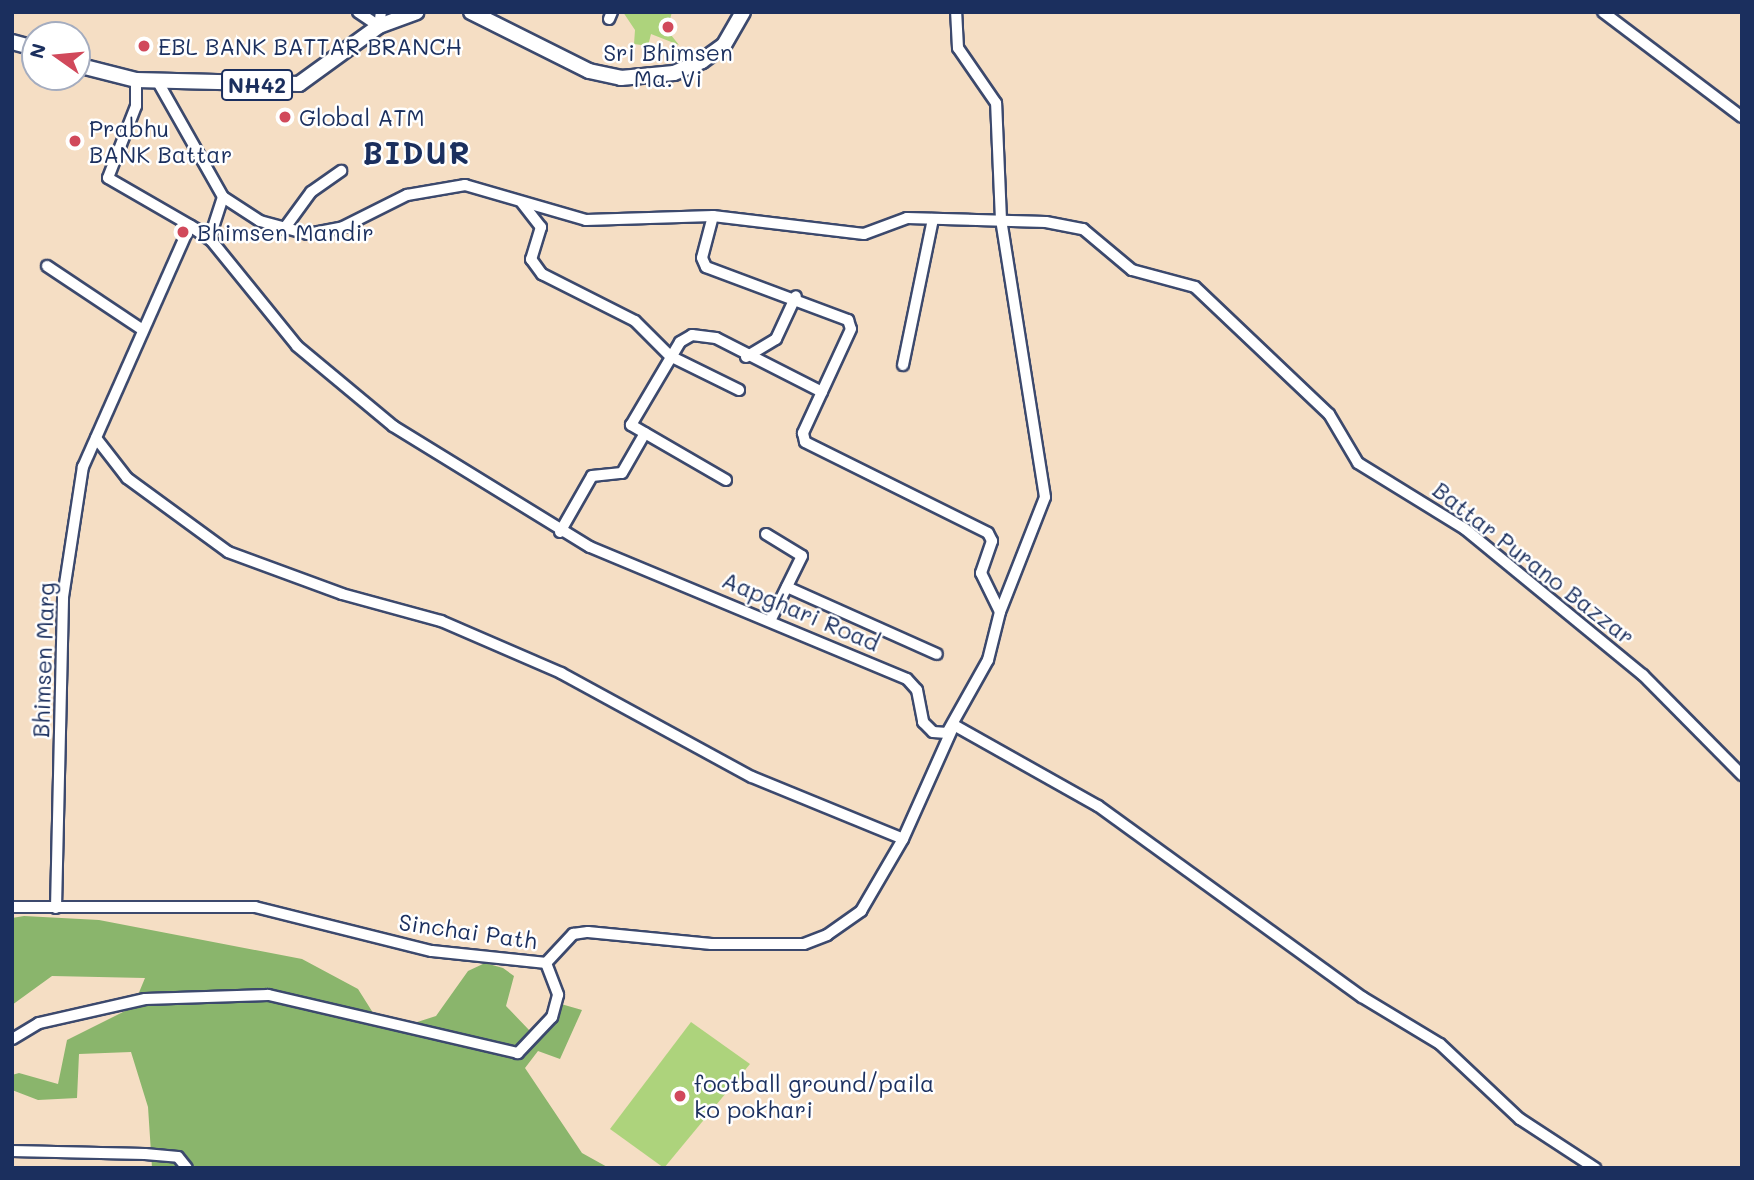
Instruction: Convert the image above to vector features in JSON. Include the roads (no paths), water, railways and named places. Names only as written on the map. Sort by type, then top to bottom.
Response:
[{"type":"main road","name":"NH42","points":[[91,69],[136,80],[158,82],[299,84],[380,19],[417,12]]},
{"type":"main road","points":[[471,12],[589,71],[621,78],[674,73],[702,61],[724,45],[743,12]]},
{"type":"street","points":[[358,12],[380,19]]},
{"type":"street","points":[[546,963],[573,934],[588,932],[683,943],[804,944],[861,911],[903,839],[954,725],[989,660],[1000,612],[1045,497],[1001,220],[996,103],[958,48],[956,12]]},
{"type":"street","points":[[1603,12],[1742,117]]},
{"type":"street","name":"Aapghari Road","points":[[136,80],[136,106],[107,178],[211,240],[297,346],[357,399],[560,532],[771,619],[906,679],[933,732],[947,733],[954,725]]},
{"type":"street","points":[[158,82],[223,197],[210,237],[190,226]]},
{"type":"street","points":[[284,229],[311,192],[341,172]]},
{"type":"street","name":"Battar Purano Bazzar","points":[[223,197],[284,229],[324,235],[407,195],[442,186],[465,185],[586,220],[713,216],[864,234],[907,218],[1001,220],[1083,229],[1132,270],[1195,287],[1328,414],[1358,463],[1465,529],[1643,675],[1742,775]]},
{"type":"street","points":[[523,203],[541,227],[531,259],[536,267],[635,320],[670,356],[739,390]]},
{"type":"street","points":[[713,216],[703,264],[796,296],[848,320],[851,329],[803,433],[805,442],[988,533],[992,541],[981,573],[1000,612]]},
{"type":"street","points":[[903,365],[933,219]]},
{"type":"street","name":"Bhimsen Marg","points":[[56,908],[63,597],[83,467],[190,226]]},
{"type":"street","points":[[47,266],[143,330]]},
{"type":"street","points":[[746,357],[776,339],[796,296]]},
{"type":"street","points":[[726,480],[631,425],[680,342],[703,334],[746,357],[822,391]]},
{"type":"street","points":[[560,532],[592,476],[622,473],[645,433]]},
{"type":"street","points":[[96,438],[127,478],[228,552],[342,594],[441,621],[561,673],[752,777],[903,839]]},
{"type":"street","points":[[766,534],[802,556],[771,619]]},
{"type":"street","points":[[787,587],[937,654]]},
{"type":"street","points":[[954,725],[1098,806],[1362,997],[1440,1044],[1520,1119],[1595,1168]]},
{"type":"street","name":"Sinchai Path","points":[[12,906],[255,907],[432,951],[546,963],[558,995],[552,1017],[518,1053],[268,995],[145,999],[39,1023],[12,1039]]},
{"type":"street","points":[[12,1152],[178,1157],[187,1168]]},
{"type":"place","name":"Sri Bhimsen Ma. Vi","points":[[668,27]]},
{"type":"place","name":"EBL BANK BATTAR BRANCH","points":[[144,46]]},
{"type":"place","name":"Global ATM","points":[[285,117]]},
{"type":"place","name":"Prabhu BANK Battar","points":[[75,141]]},
{"type":"place","name":"Bhimsen Mandir","points":[[183,232]]},
{"type":"place","name":"football ground/paila ko pokhari","points":[[680,1096]]},
{"type":"district","name":"BIDUR","points":[[417,152]]}]
